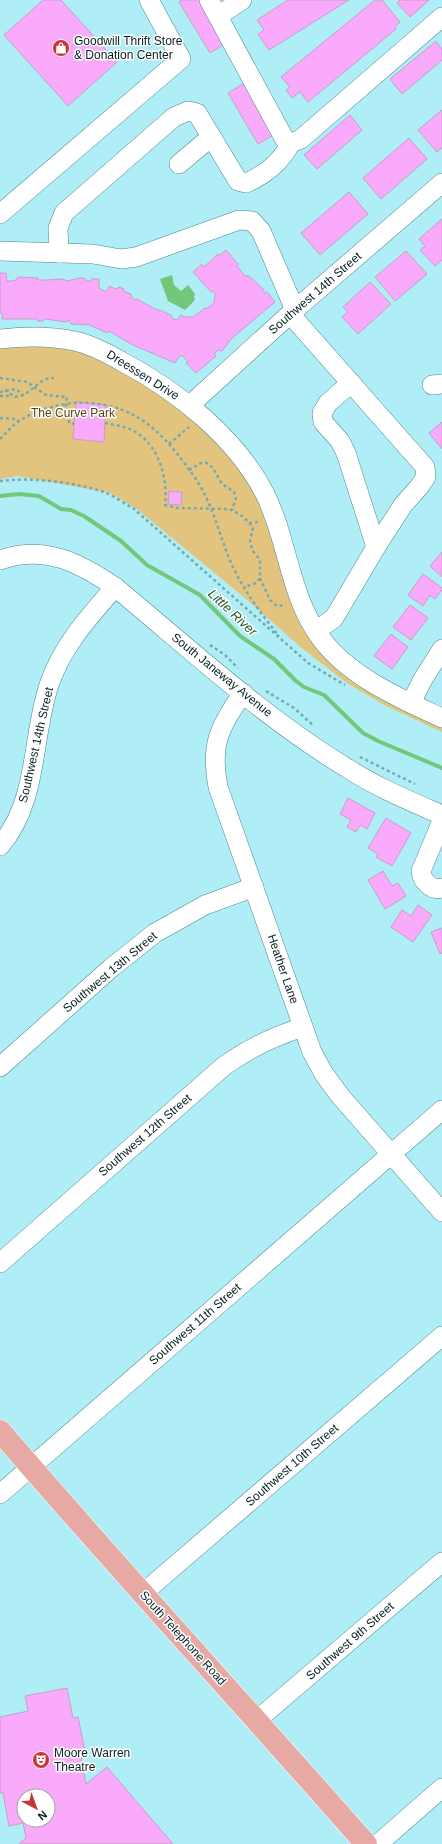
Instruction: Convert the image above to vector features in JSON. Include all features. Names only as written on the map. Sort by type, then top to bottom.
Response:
[{"type":"main road","name":"South Telephone Road","points":[[0,1431],[142,1594],[257,1720],[366,1844]]},
{"type":"street","points":[[0,214],[181,59],[149,0]]},
{"type":"street","points":[[242,0],[214,8],[285,140],[291,143]]},
{"type":"street","points":[[60,253],[58,228],[64,213],[174,117],[188,111],[197,113],[238,181],[246,183],[262,176],[284,157],[291,143],[301,139],[442,17]]},
{"type":"street","points":[[179,164],[211,137]]},
{"type":"street","name":"Southwest 14th Street","points":[[190,405],[292,312],[442,183]]},
{"type":"street","points":[[0,251],[93,254],[121,259],[136,257],[239,220],[252,221],[260,232],[292,312],[351,383],[425,467],[426,477],[403,505],[334,618],[316,631],[338,658],[369,680],[442,718]]},
{"type":"street","name":"Dreessen Drive","points":[[0,339],[28,336],[75,341],[100,349],[136,368],[190,405],[218,431],[252,471],[277,521],[301,605],[316,631]]},
{"type":"street","points":[[351,383],[328,403],[322,413],[324,422],[340,440],[346,453],[376,547]]},
{"type":"street","name":"South Janeway Avenue","points":[[0,560],[37,555],[68,560],[96,574],[115,587],[243,693],[312,746],[348,769],[409,801],[442,815]]},
{"type":"street","name":"Southwest 14th Street","points":[[0,846],[19,818],[27,795],[49,685],[57,665],[65,649],[80,628],[115,587]]},
{"type":"street","points":[[411,703],[423,679],[442,649]]},
{"type":"street","name":"Heather Lane","points":[[243,693],[223,724],[214,754],[218,787],[312,1052],[324,1074],[341,1097],[442,1212]]},
{"type":"street","points":[[442,821],[421,871],[422,877],[431,887],[438,889],[442,888]]},
{"type":"street","name":"Southwest 13th Street","points":[[0,1067],[112,968],[155,933],[205,905],[254,886]]},
{"type":"street","name":"Southwest 12th Street","points":[[0,1263],[224,1066],[278,1035],[303,1026]]},
{"type":"street","name":"Southwest 11th Street","points":[[0,1494],[442,1110]]},
{"type":"street","name":"Southwest 10th Street","points":[[142,1594],[442,1336]]},
{"type":"street","name":"Southwest 9th Street","points":[[257,1720],[442,1562]]},
{"type":"street","points":[[378,1844],[442,1788]]},
{"type":"path","points":[[0,378],[27,382],[46,395],[67,397],[65,413],[69,414]]},
{"type":"path","points":[[0,396],[15,397],[22,395],[35,387],[41,381],[54,378]]},
{"type":"path","points":[[0,392],[16,389],[22,395]]},
{"type":"path","points":[[5,390],[12,396]]},
{"type":"path","points":[[0,438],[19,422],[37,412],[73,402],[107,404],[137,417],[155,428],[190,470],[199,484],[211,509],[232,563],[245,587],[284,642]]},
{"type":"path","points":[[69,414],[75,412]]},
{"type":"path","points":[[69,414],[69,423],[74,424]]},
{"type":"path","points":[[0,418],[17,419],[19,422]]},
{"type":"path","points":[[105,423],[132,430],[145,441],[157,455],[164,472],[166,493],[165,505],[232,510],[249,522],[253,528],[250,542],[251,548],[260,560],[260,578],[272,603],[283,607],[288,603]]},
{"type":"path","points":[[169,444],[189,427]]},
{"type":"path","points":[[190,470],[201,463],[207,463],[213,468],[222,484],[234,492],[236,498],[232,510]]},
{"type":"path","points":[[0,481],[20,479],[70,485],[105,492],[134,509],[308,663],[349,687]]},
{"type":"path","points":[[249,522],[264,521]]},
{"type":"path","points":[[245,587],[256,583],[260,578]]},
{"type":"green space","name":"The Curve Park","points":[[21,334],[127,360],[252,471],[309,610],[356,666],[442,717],[442,732],[386,706],[347,683],[303,649],[246,599],[137,509],[110,493],[17,476],[0,479],[0,341]]},
{"type":"shaded area","points":[[172,275],[174,285],[181,291],[188,285],[195,294],[195,300],[185,310],[168,301],[160,279]]},
{"type":"building","name":"Goodwill Thrift Store & Donation Center","points":[[43,0],[61,0],[117,62],[68,106],[4,35]]},
{"type":"building","points":[[182,0],[203,0],[228,42],[210,53],[179,2]]},
{"type":"building","points":[[288,0],[349,0],[269,50],[258,34],[264,30],[257,20]]},
{"type":"building","points":[[375,0],[382,0],[400,22],[395,27],[396,29],[308,102],[300,92],[292,98],[286,90],[290,87],[281,77]]},
{"type":"building","points":[[400,0],[429,0],[410,17],[397,3]]},
{"type":"building","points":[[436,41],[442,49],[442,60],[402,94],[390,79]]},
{"type":"building","points":[[246,82],[277,133],[258,144],[228,93]]},
{"type":"building","points":[[442,110],[442,148],[437,152],[418,130]]},
{"type":"building","points":[[350,115],[362,130],[317,169],[304,155]]},
{"type":"building","points":[[409,138],[427,159],[381,199],[363,178]]},
{"type":"building","points":[[349,192],[368,214],[320,255],[301,233]]},
{"type":"building","points":[[442,219],[442,260],[435,266],[420,250],[425,246],[419,239]]},
{"type":"building","points":[[226,250],[238,264],[237,266],[245,276],[249,276],[264,290],[264,294],[267,292],[275,302],[232,338],[222,351],[218,350],[214,354],[216,356],[196,373],[186,363],[188,362],[184,357],[180,355],[175,363],[133,345],[109,331],[107,333],[90,325],[71,324],[69,320],[66,322],[45,319],[43,321],[38,321],[37,319],[2,319],[2,313],[0,313],[0,273],[6,273],[7,281],[16,280],[18,277],[38,278],[38,280],[63,279],[67,281],[79,278],[84,278],[87,281],[99,279],[99,288],[106,292],[110,286],[115,289],[120,287],[124,289],[123,291],[131,294],[131,297],[135,300],[137,299],[157,310],[171,315],[173,319],[177,320],[181,315],[184,317],[193,317],[214,303],[215,294],[213,291],[211,292],[193,272],[202,264],[204,267],[218,254],[220,255]]},
{"type":"building","points":[[406,251],[427,274],[395,301],[375,277]]},
{"type":"building","points":[[370,282],[391,304],[358,334],[342,317],[348,312],[343,307]]},
{"type":"building","points":[[76,402],[106,405],[104,442],[73,439]]},
{"type":"building","points":[[442,422],[442,449],[429,433]]},
{"type":"building","points":[[169,491],[182,492],[181,505],[168,504]]},
{"type":"building","points":[[442,552],[442,577],[430,566]]},
{"type":"building","points":[[423,574],[442,588],[442,590],[435,599],[430,595],[423,606],[408,595]]},
{"type":"building","points":[[410,605],[428,618],[411,640],[393,627]]},
{"type":"building","points":[[391,634],[408,647],[392,669],[374,656]]},
{"type":"building","points":[[348,798],[375,813],[367,829],[360,825],[356,832],[347,827],[351,820],[340,814]]},
{"type":"building","points":[[386,818],[411,833],[392,866],[376,857],[378,854],[368,848]]},
{"type":"building","points":[[383,871],[392,886],[398,883],[406,896],[385,909],[368,880]]},
{"type":"building","points":[[418,905],[432,915],[413,942],[391,927],[402,910],[411,916]]},
{"type":"building","points":[[442,928],[442,953],[440,954],[431,932]]},
{"type":"building","name":"Moore Warren Theatre","points":[[67,1688],[73,1718],[78,1717],[85,1751],[80,1752],[86,1784],[107,1767],[173,1844],[19,1844],[26,1838],[24,1828],[56,1828],[56,1788],[16,1788],[16,1824],[9,1826],[3,1793],[0,1793],[0,1717],[28,1711],[25,1696]]},
{"type":"waterway","name":"Little River","points":[[0,496],[19,494],[39,496],[61,509],[71,510],[84,516],[121,541],[147,565],[200,595],[240,636],[274,659],[304,687],[324,695],[363,733],[378,741],[442,768]]},
{"type":"place","name":"Goodwill Thrift Store & Donation Center","points":[[61,48]]},
{"type":"place","name":"Moore Warren Theatre","points":[[41,1760]]}]
